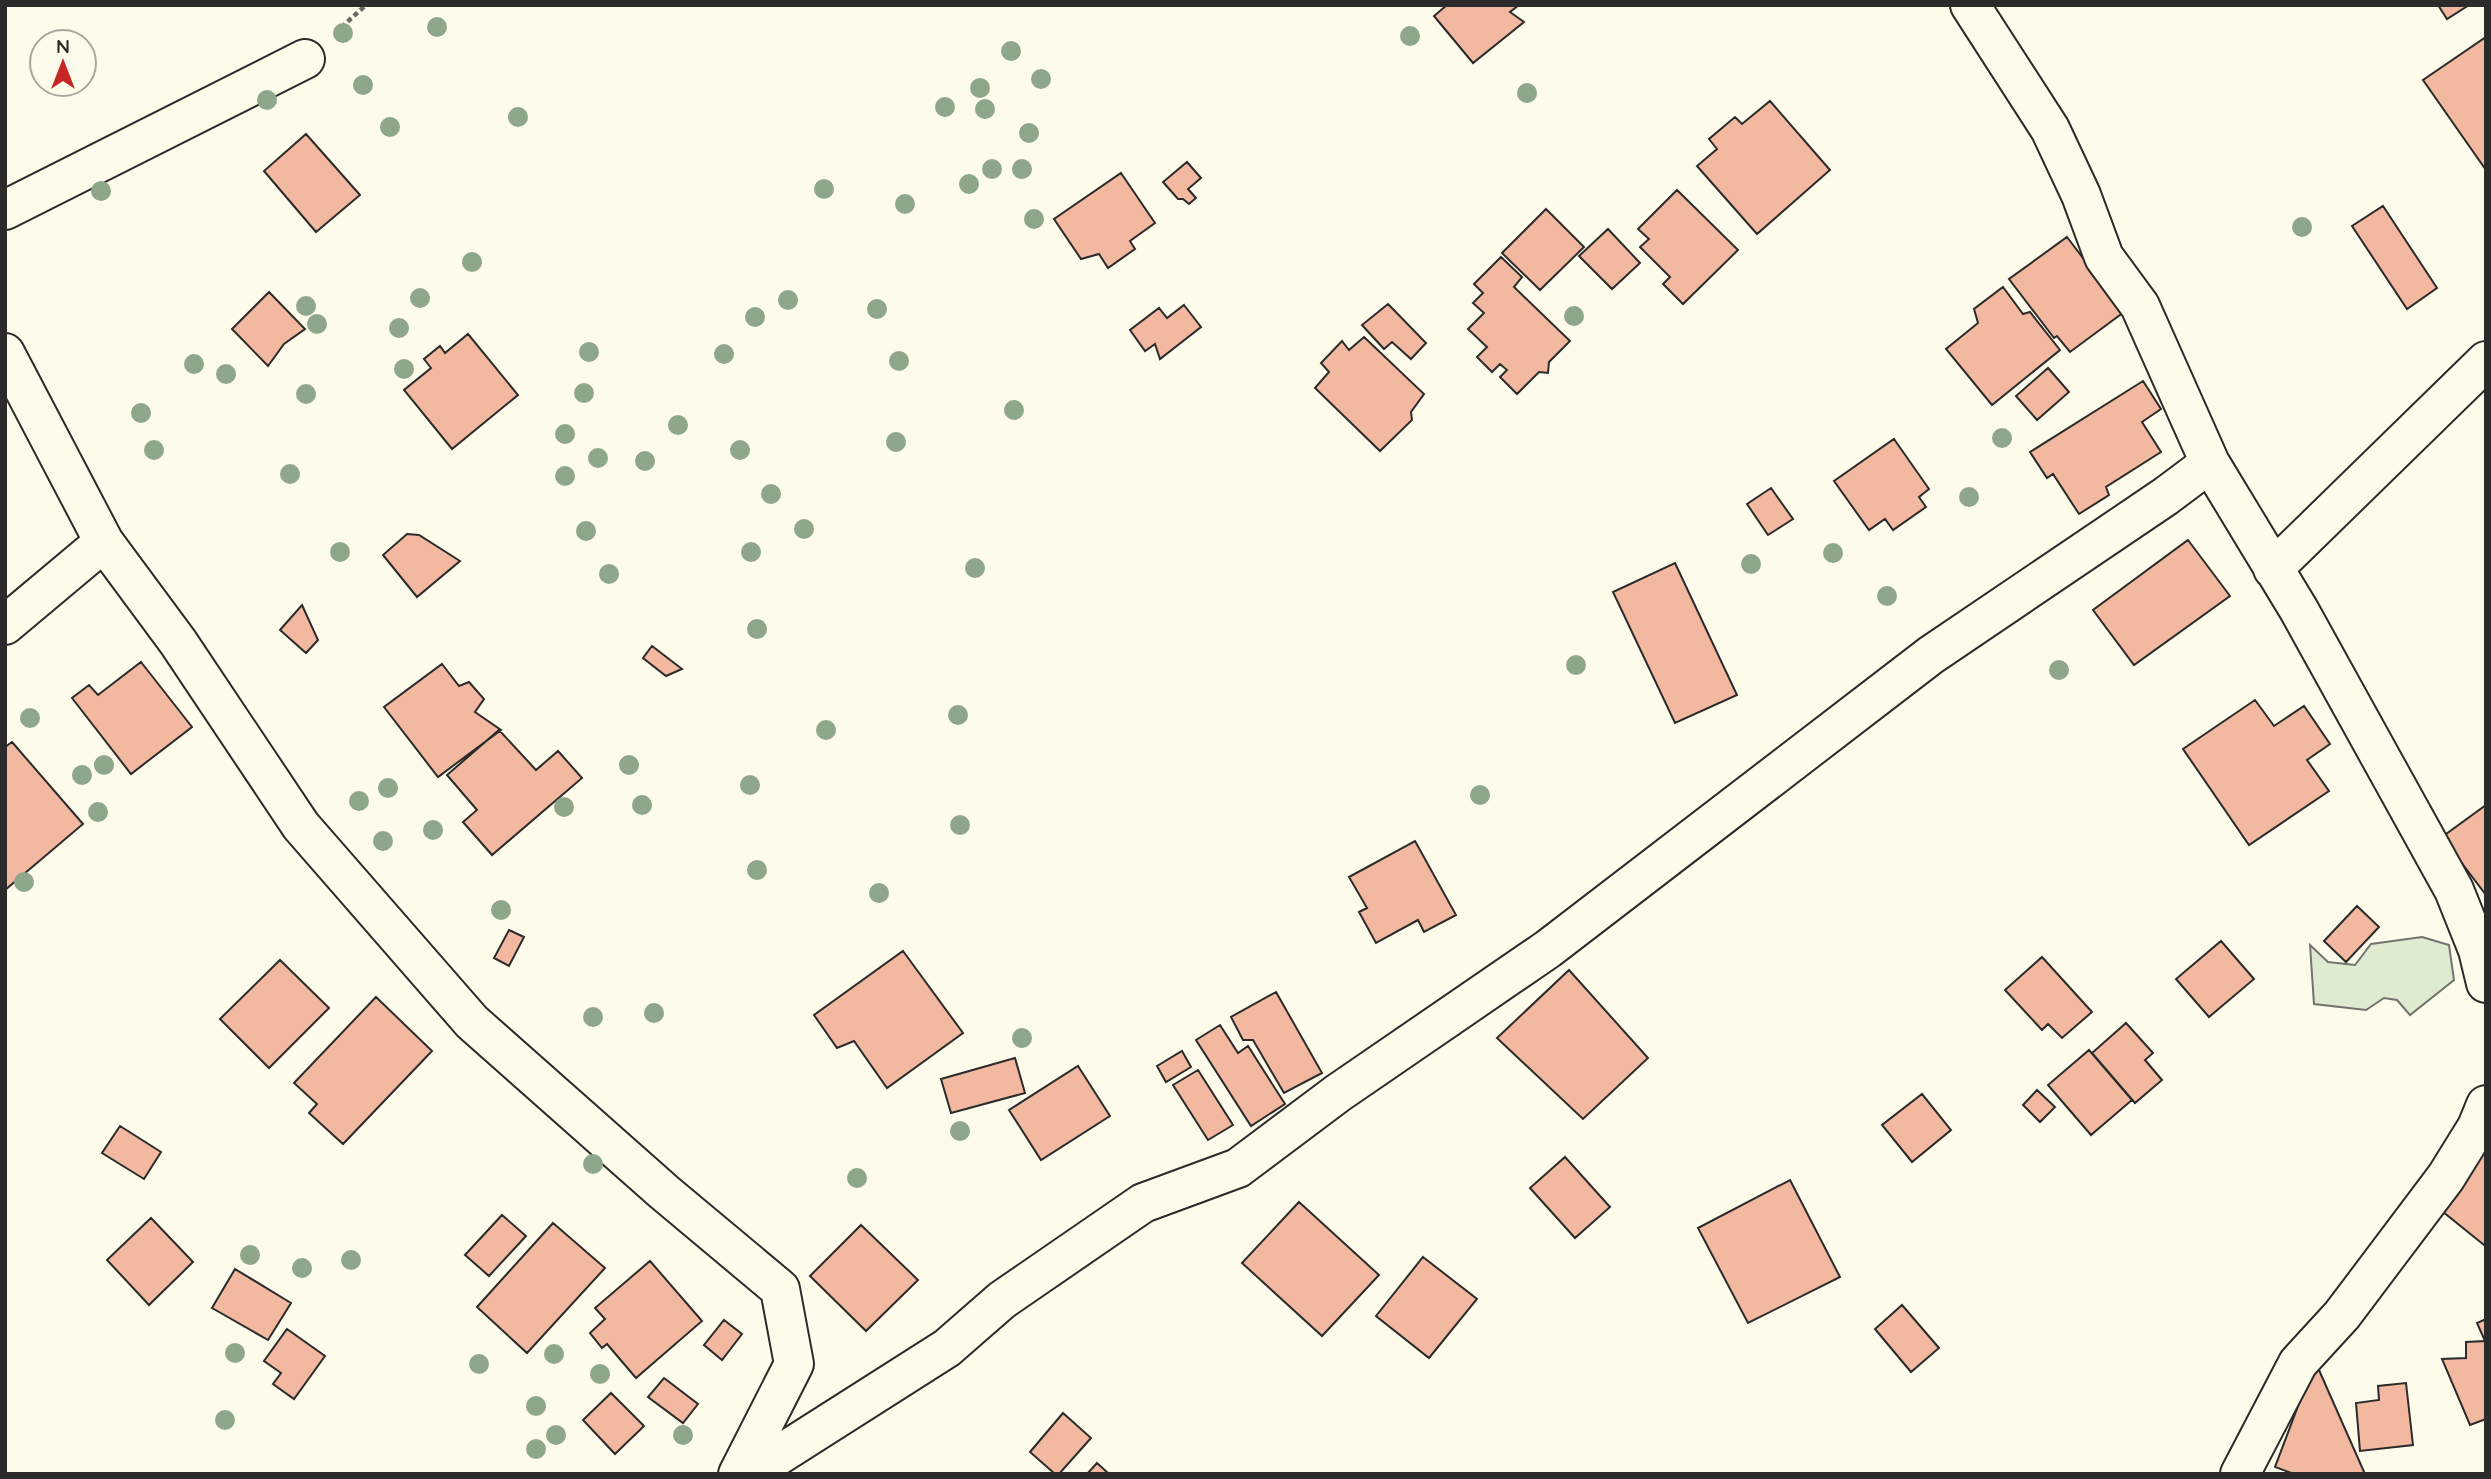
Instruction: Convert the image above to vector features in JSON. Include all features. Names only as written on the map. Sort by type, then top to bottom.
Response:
[{"type":"street","points":[[1970,5],[2050,129],[2081,195],[2104,257],[2140,306],[2210,463],[2299,610],[2454,890],[2478,950],[2486,983]]},
{"type":"street","points":[[5,210],[305,59]]},
{"type":"street","points":[[5,353],[104,542],[178,642],[302,826],[471,1022],[664,1192],[780,1289],[794,1364],[738,1474]]},
{"type":"street","points":[[2273,569],[2486,361]]},
{"type":"street","points":[[749,1474],[947,1348],[1002,1300],[1143,1203],[1238,1168],[1338,1093],[1548,949],[1931,654],[2166,496],[2210,463]]},
{"type":"street","points":[[5,625],[104,542]]},
{"type":"street","points":[[2240,1474],[2298,1363],[2342,1315],[2446,1177],[2477,1127],[2486,1105]]},
{"type":"green space","points":[[2422,937],[2449,945],[2454,980],[2410,1015],[2397,1000],[2384,998],[2366,1010],[2314,1004],[2310,945],[2328,962],[2355,965],[2371,944]]},
{"type":"building","points":[[1447,5],[1519,5],[1510,12],[1524,22],[1473,63],[1434,16]]},
{"type":"building","points":[[2438,5],[2469,5],[2447,19]]},
{"type":"building","points":[[2486,37],[2486,170],[2423,80]]},
{"type":"building","points":[[1770,101],[1830,170],[1757,234],[1697,166],[1717,149],[1709,139],[1735,117],[1742,124]]},
{"type":"building","points":[[306,134],[360,195],[316,232],[264,171]]},
{"type":"building","points":[[1187,162],[1201,178],[1188,189],[1196,198],[1189,204],[1178,199],[1163,182]]},
{"type":"building","points":[[1121,173],[1155,223],[1130,241],[1135,249],[1108,268],[1099,254],[1081,259],[1054,219]]},
{"type":"building","points":[[1677,190],[1738,250],[1683,304],[1663,284],[1670,277],[1640,247],[1649,239],[1638,229]]},
{"type":"building","points":[[2383,206],[2437,288],[2407,309],[2352,226]]},
{"type":"building","points":[[1546,209],[1584,247],[1540,290],[1502,253]]},
{"type":"building","points":[[1608,229],[1640,263],[1612,289],[1579,256]]},
{"type":"building","points":[[2067,237],[2124,312],[2070,352],[2057,336],[2054,338],[2009,279]]},
{"type":"building","points":[[1501,257],[1522,277],[1514,287],[1570,341],[1549,362],[1548,373],[1539,372],[1517,394],[1500,377],[1507,370],[1500,364],[1492,372],[1477,357],[1487,347],[1468,329],[1484,313],[1473,303],[1483,293],[1474,284]]},
{"type":"building","points":[[2003,287],[2023,314],[2030,312],[2060,350],[1992,405],[1946,349],[1978,323],[1974,309]]},
{"type":"building","points":[[269,292],[305,329],[284,344],[268,366],[232,329]]},
{"type":"building","points":[[1388,304],[1426,343],[1411,359],[1392,342],[1384,349],[1362,325]]},
{"type":"building","points":[[1184,305],[1201,327],[1160,359],[1155,344],[1145,351],[1130,330],[1159,308],[1167,318]]},
{"type":"building","points":[[468,334],[518,395],[452,449],[404,390],[431,368],[424,359],[440,346],[445,353]]},
{"type":"building","points":[[1364,337],[1424,394],[1411,412],[1412,420],[1380,451],[1315,388],[1329,372],[1321,363],[1342,341],[1349,350]]},
{"type":"building","points":[[2048,368],[2069,392],[2037,420],[2016,396]]},
{"type":"building","points":[[2143,381],[2161,409],[2142,422],[2161,452],[2106,487],[2109,495],[2079,514],[2053,474],[2047,478],[2030,452]]},
{"type":"building","points":[[1894,439],[1929,489],[1919,497],[1926,507],[1893,530],[1885,519],[1869,530],[1834,481]]},
{"type":"building","points":[[1771,488],[1793,519],[1768,535],[1747,504]]},
{"type":"building","points":[[407,534],[419,535],[460,561],[417,597],[383,555]]},
{"type":"building","points":[[2188,540],[2230,596],[2134,665],[2093,610]]},
{"type":"building","points":[[1675,563],[1737,695],[1675,723],[1613,592]]},
{"type":"building","points":[[302,605],[318,640],[306,653],[280,630]]},
{"type":"building","points":[[652,646],[682,669],[666,676],[643,658]]},
{"type":"building","points":[[141,662],[192,727],[131,774],[72,698],[89,685],[98,695]]},
{"type":"building","points":[[442,664],[459,686],[469,682],[484,699],[475,712],[501,730],[438,777],[384,707]]},
{"type":"building","points":[[2255,700],[2274,726],[2304,706],[2330,744],[2307,760],[2329,791],[2249,845],[2183,749]]},
{"type":"building","points":[[499,730],[536,770],[558,751],[582,778],[492,855],[463,822],[477,810],[447,775]]},
{"type":"building","points":[[12,742],[83,824],[5,890],[5,747]]},
{"type":"building","points":[[2486,805],[2486,895],[2442,837]]},
{"type":"building","points":[[1415,841],[1456,915],[1424,932],[1418,920],[1376,943],[1359,912],[1367,908],[1349,877]]},
{"type":"building","points":[[2357,906],[2379,927],[2346,962],[2324,941]]},
{"type":"building","points":[[509,930],[524,937],[509,966],[494,958]]},
{"type":"building","points":[[2221,941],[2254,979],[2209,1017],[2176,979]]},
{"type":"building","points":[[903,951],[963,1033],[887,1088],[854,1041],[837,1048],[814,1015]]},
{"type":"building","points":[[2042,957],[2092,1012],[2062,1038],[2048,1024],[2042,1030],[2005,990]]},
{"type":"building","points":[[280,960],[329,1008],[269,1068],[220,1019]]},
{"type":"building","points":[[1569,970],[1648,1058],[1583,1119],[1497,1038]]},
{"type":"building","points":[[1276,992],[1322,1073],[1284,1093],[1253,1040],[1243,1040],[1231,1017]]},
{"type":"building","points":[[376,997],[432,1051],[343,1144],[309,1113],[317,1104],[294,1083]]},
{"type":"building","points":[[2126,1023],[2153,1053],[2145,1060],[2162,1080],[2135,1103],[2092,1053]]},
{"type":"building","points":[[1220,1025],[1238,1053],[1248,1046],[1285,1104],[1251,1126],[1196,1040]]},
{"type":"building","points":[[2089,1050],[2132,1100],[2091,1135],[2048,1085]]},
{"type":"building","points":[[1182,1051],[1191,1067],[1166,1082],[1157,1066]]},
{"type":"building","points":[[1015,1058],[1025,1093],[951,1113],[941,1079]]},
{"type":"building","points":[[1078,1066],[1110,1116],[1041,1160],[1009,1110]]},
{"type":"building","points":[[1198,1070],[1233,1125],[1208,1140],[1173,1085]]},
{"type":"building","points":[[2037,1090],[2055,1107],[2040,1122],[2023,1105]]},
{"type":"building","points":[[1922,1094],[1951,1130],[1912,1162],[1882,1125]]},
{"type":"building","points":[[120,1126],[161,1152],[144,1179],[102,1153]]},
{"type":"building","points":[[2486,1150],[2486,1243],[2484,1245],[2437,1207]]},
{"type":"building","points":[[1565,1157],[1610,1207],[1575,1238],[1530,1188]]},
{"type":"building","points":[[1790,1180],[1840,1277],[1748,1323],[1698,1228]]},
{"type":"building","points":[[1299,1202],[1379,1275],[1322,1336],[1242,1263]]},
{"type":"building","points":[[502,1215],[526,1236],[489,1276],[465,1255]]},
{"type":"building","points":[[151,1218],[193,1262],[149,1305],[107,1260]]},
{"type":"building","points":[[553,1223],[605,1268],[527,1353],[477,1307]]},
{"type":"building","points":[[861,1225],[918,1280],[866,1331],[810,1276]]},
{"type":"building","points":[[1423,1257],[1477,1299],[1429,1358],[1376,1316]]},
{"type":"building","points":[[650,1261],[702,1321],[636,1378],[607,1344],[602,1348],[590,1333],[605,1319],[595,1308]]},
{"type":"building","points":[[235,1269],[291,1303],[268,1340],[212,1308]]},
{"type":"building","points":[[1902,1305],[1939,1348],[1911,1372],[1875,1329]]},
{"type":"building","points":[[2486,1319],[2486,1419],[2470,1425],[2442,1359],[2466,1358],[2466,1342],[2485,1341],[2477,1323]]},
{"type":"building","points":[[724,1320],[742,1334],[722,1360],[704,1345]]},
{"type":"building","points":[[287,1329],[325,1356],[294,1399],[273,1384],[281,1373],[264,1361]]},
{"type":"building","points":[[2315,1361],[2365,1474],[2294,1474],[2275,1467]]},
{"type":"building","points":[[664,1378],[698,1404],[683,1423],[648,1397]]},
{"type":"building","points":[[2406,1383],[2413,1445],[2360,1451],[2356,1403],[2379,1400],[2378,1386]]},
{"type":"building","points":[[611,1393],[644,1426],[615,1454],[583,1420]]},
{"type":"building","points":[[1063,1413],[1091,1438],[1059,1474],[1055,1474],[1030,1452]]},
{"type":"building","points":[[1097,1463],[1109,1474],[1087,1474]]}]
